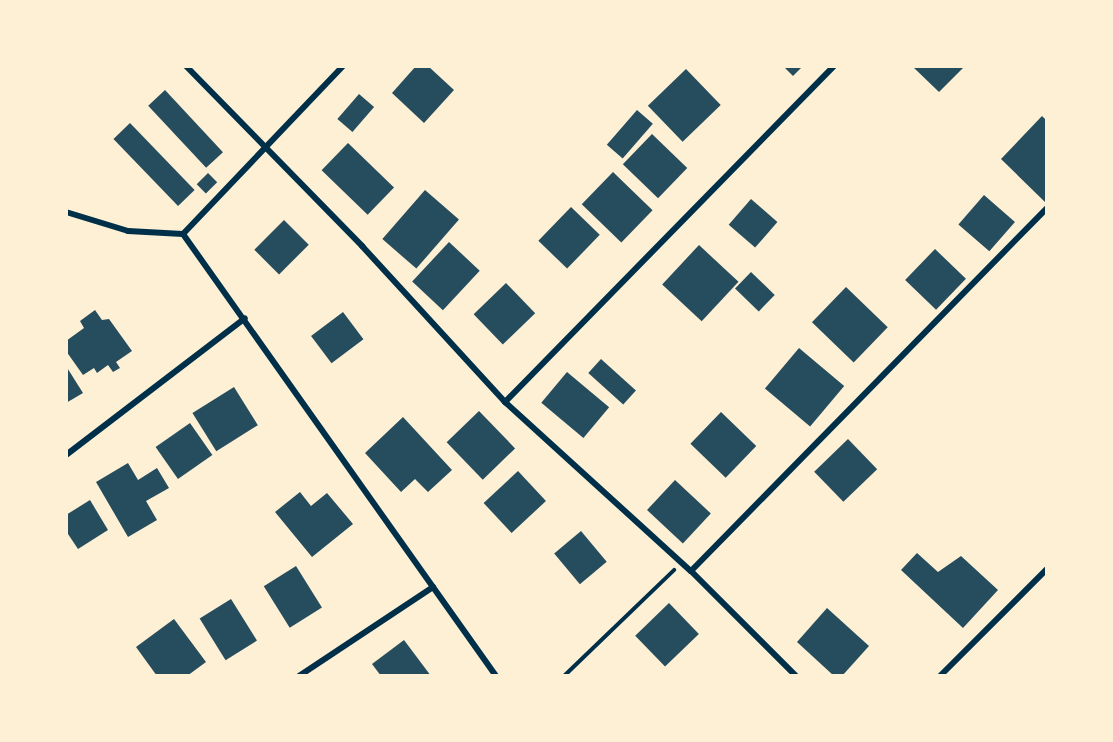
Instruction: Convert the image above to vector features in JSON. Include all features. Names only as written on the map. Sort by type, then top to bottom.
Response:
[{"type":"street","points":[[186,66],[264,145],[505,402],[691,571],[796,676]]},
{"type":"street","points":[[183,234],[264,145],[343,66]]},
{"type":"street","points":[[505,402],[834,66]]},
{"type":"street","points":[[691,571],[1047,208]]},
{"type":"street","points":[[66,212],[128,231],[183,234]]},
{"type":"street","points":[[183,234],[245,318],[496,676]]},
{"type":"street","points":[[66,455],[245,318]]},
{"type":"street","points":[[940,676],[1047,569]]},
{"type":"street","points":[[299,676],[433,587]]},
{"type":"path","points":[[564,676],[682,563]]},
{"type":"building","points":[[416,66],[428,66],[454,90],[424,123],[392,93]]},
{"type":"building","points":[[783,66],[803,66],[793,76]]},
{"type":"building","points":[[912,66],[965,66],[939,92]]},
{"type":"building","points":[[686,69],[721,105],[683,142],[648,106]]},
{"type":"building","points":[[165,90],[223,152],[206,168],[148,106]]},
{"type":"building","points":[[359,94],[374,107],[352,132],[337,119]]},
{"type":"building","points":[[637,110],[653,124],[623,158],[607,145]]},
{"type":"building","points":[[1042,116],[1047,121],[1046,203],[1001,159]]},
{"type":"building","points":[[130,123],[195,190],[178,206],[113,139]]},
{"type":"building","points":[[652,134],[687,168],[658,198],[623,164]]},
{"type":"building","points":[[348,143],[394,187],[368,215],[322,170]]},
{"type":"building","points":[[613,172],[653,210],[621,243],[582,204]]},
{"type":"building","points":[[208,173],[217,182],[206,194],[197,184]]},
{"type":"building","points":[[425,190],[459,220],[416,269],[382,239]]},
{"type":"building","points":[[984,195],[1015,222],[989,251],[958,224]]},
{"type":"building","points":[[751,199],[777,222],[755,248],[729,225]]},
{"type":"building","points":[[571,207],[600,235],[567,269],[538,241]]},
{"type":"building","points":[[284,220],[309,245],[279,274],[254,250]]},
{"type":"building","points":[[449,242],[480,271],[443,310],[412,281]]},
{"type":"building","points":[[699,245],[738,282],[702,321],[662,284]]},
{"type":"building","points":[[935,249],[966,279],[936,310],[905,280]]},
{"type":"building","points":[[751,272],[775,295],[759,311],[735,289]]},
{"type":"building","points":[[506,283],[535,313],[503,344],[474,314]]},
{"type":"building","points":[[846,287],[888,327],[854,363],[812,322]]},
{"type":"building","points":[[95,310],[102,320],[109,319],[132,351],[116,362],[120,368],[113,372],[108,365],[97,373],[94,368],[83,375],[66,351],[66,341],[84,328],[80,321]]},
{"type":"building","points":[[343,312],[363,339],[332,363],[311,336]]},
{"type":"building","points":[[799,348],[844,386],[810,427],[765,389]]},
{"type":"building","points":[[601,359],[636,390],[623,405],[588,373]]},
{"type":"building","points":[[66,366],[83,393],[66,403]]},
{"type":"building","points":[[567,372],[609,407],[583,438],[541,403]]},
{"type":"building","points":[[234,387],[258,425],[216,451],[192,413]]},
{"type":"building","points":[[479,411],[515,448],[483,480],[447,442]]},
{"type":"building","points":[[721,412],[756,446],[726,478],[690,444]]},
{"type":"building","points":[[403,417],[452,470],[428,492],[415,479],[401,492],[365,453]]},
{"type":"building","points":[[190,423],[212,455],[178,479],[156,447]]},
{"type":"building","points":[[848,439],[877,469],[843,502],[814,472]]},
{"type":"building","points":[[128,463],[138,480],[157,468],[169,488],[146,501],[157,520],[128,537],[96,482]]},
{"type":"building","points":[[518,471],[546,501],[512,533],[484,503]]},
{"type":"building","points":[[675,480],[711,513],[683,543],[647,510]]},
{"type":"building","points":[[300,492],[311,506],[327,493],[353,524],[312,557],[275,512]]},
{"type":"building","points":[[90,500],[108,530],[78,549],[66,531],[66,515]]},
{"type":"building","points":[[581,531],[607,562],[580,584],[554,553]]},
{"type":"building","points":[[917,553],[938,572],[961,556],[998,590],[963,628],[901,570]]},
{"type":"building","points":[[296,566],[322,608],[290,628],[264,586]]},
{"type":"building","points":[[231,599],[257,641],[226,660],[200,619]]},
{"type":"building","points":[[669,603],[699,634],[665,667],[635,636]]},
{"type":"building","points":[[827,608],[869,646],[842,676],[834,676],[797,642]]},
{"type":"building","points":[[174,619],[206,662],[187,676],[157,676],[136,647]]},
{"type":"building","points":[[404,640],[431,676],[381,676],[372,664]]}]
